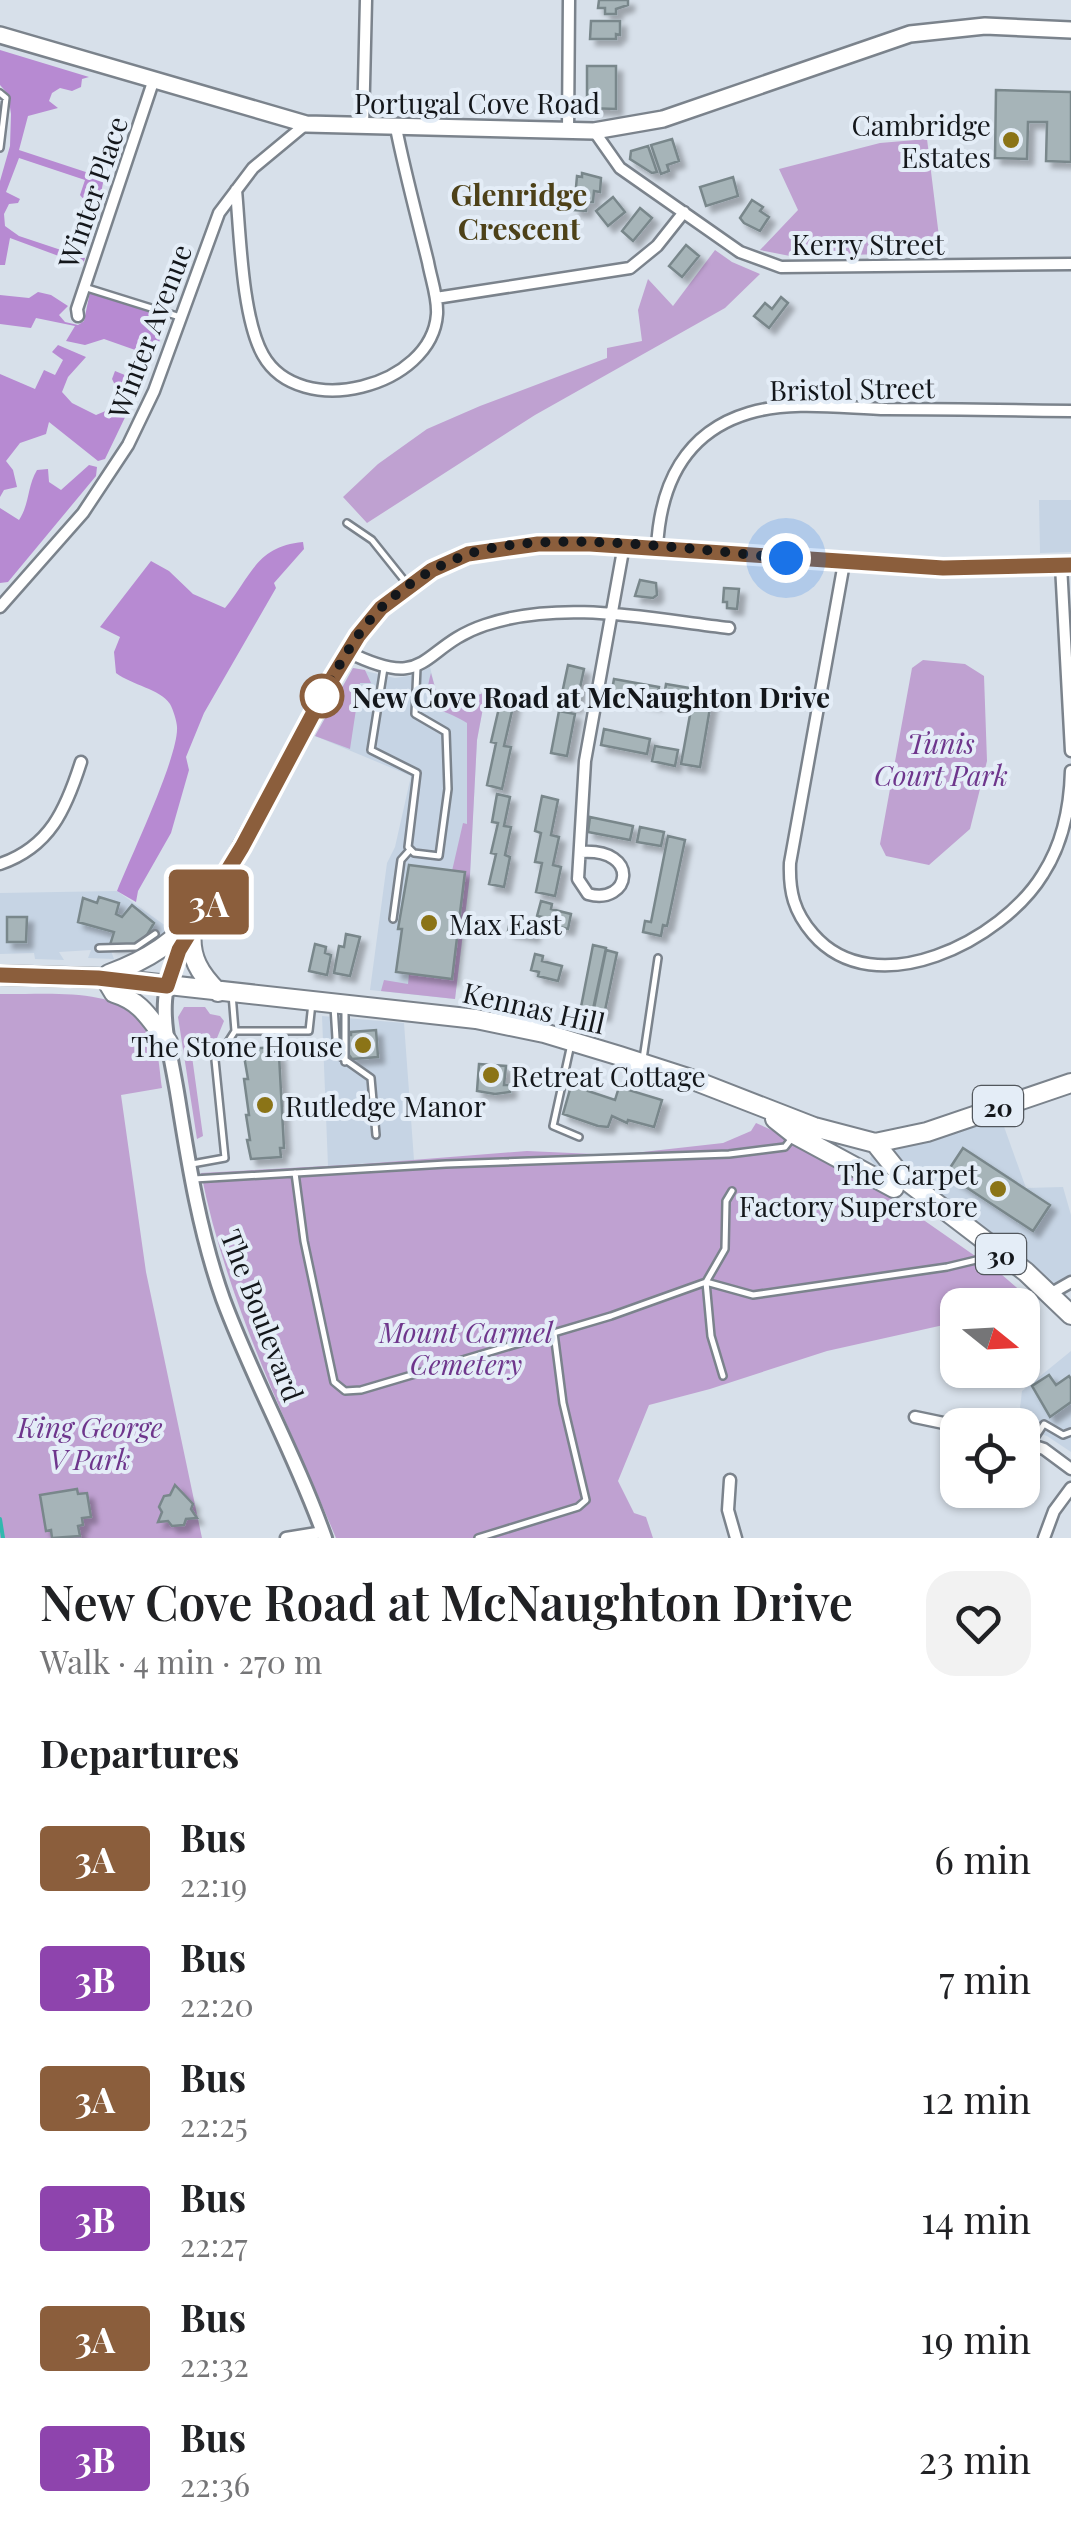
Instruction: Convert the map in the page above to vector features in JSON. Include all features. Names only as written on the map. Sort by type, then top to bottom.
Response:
[{"type":"main road","name":"Portugal Cove Road","points":[[0,35],[306,124],[594,131],[663,119],[910,34],[986,26],[1071,30]]},
{"type":"main road","points":[[168,1042],[148,1012],[128,997],[114,993],[105,978],[111,972],[134,966],[161,940],[205,910]]},
{"type":"main road","points":[[192,930],[191,952],[197,966],[225,992]]},
{"type":"main road","name":"Kennas Hill","points":[[0,975],[105,978],[476,1019],[572,1041],[688,1078],[838,1136],[875,1142]]},
{"type":"main road","name":"20","points":[[875,1142],[927,1132],[1071,1083]]},
{"type":"main road","points":[[764,1109],[794,1134],[894,1188]]},
{"type":"main road","points":[[920,1192],[906,1160],[909,1148],[927,1132]]},
{"type":"main road","points":[[875,1142],[870,1159],[894,1188]]},
{"type":"main road","name":"30","points":[[875,1142],[903,1178],[1002,1254],[1071,1315]]},
{"type":"main road","name":"30","points":[[894,1188],[919,1203],[938,1208]]},
{"type":"street","points":[[363,127],[366,0]]},
{"type":"street","points":[[568,131],[569,0]]},
{"type":"street","name":"Winter Place","points":[[78,316],[76,310],[153,82]]},
{"type":"street","name":"Winter Avenue","points":[[0,607],[83,513],[117,465],[154,392],[212,229],[236,190],[253,168],[306,124]]},
{"type":"street","points":[[236,190],[249,312],[255,336],[271,366],[291,381],[308,387],[338,390],[377,381],[396,372],[427,345],[434,328],[436,298],[396,128]]},
{"type":"street","name":"Kerry Street","points":[[594,131],[620,168],[740,252],[781,267],[1071,264]]},
{"type":"street","points":[[436,298],[630,268],[657,246],[684,212]]},
{"type":"street","name":"Bristol Street","points":[[657,548],[664,496],[680,463],[704,437],[749,413],[797,407],[1071,411]]},
{"type":"street","points":[[167,986],[179,950],[348,652],[381,608],[408,586],[448,562],[485,550],[538,544],[624,545],[943,568],[1066,565],[1071,752]]},
{"type":"street","points":[[580,852],[606,853],[619,862],[621,884],[613,894],[600,898],[588,894],[578,879],[585,761],[624,545]]},
{"type":"street","points":[[844,563],[790,863],[789,886],[794,907],[826,948],[854,960],[890,965],[940,954],[987,932],[1026,896],[1055,854],[1064,826],[1071,771]]},
{"type":"street","points":[[348,652],[384,668],[400,670],[416,667],[479,627],[507,618],[564,612],[730,628]]},
{"type":"street","points":[[0,864],[21,857],[55,825],[66,806],[80,762]]},
{"type":"street","name":"The Boulevard","points":[[167,986],[162,1006],[202,1234],[226,1305],[324,1535]]},
{"type":"street","points":[[1050,1294],[1071,1282]]},
{"type":"street","points":[[915,1417],[940,1422]]},
{"type":"street","points":[[1040,1448],[1071,1469]]},
{"type":"street","points":[[730,1480],[728,1510],[736,1538]]},
{"type":"street","points":[[1044,1538],[1054,1511],[1071,1488]]},
{"type":"street","points":[[286,1538],[324,1535]]},
{"type":"lane","points":[[0,93],[6,98],[0,148]]},
{"type":"lane","points":[[84,287],[180,317]]},
{"type":"lane","points":[[347,523],[372,540],[408,586]]},
{"type":"lane","points":[[410,850],[440,856],[448,788],[446,732],[415,714],[416,667]]},
{"type":"lane","points":[[384,668],[371,750],[416,773],[410,850],[401,860],[393,920]]},
{"type":"lane","points":[[149,929],[161,940]]},
{"type":"lane","points":[[99,948],[136,947],[161,940]]},
{"type":"lane","points":[[642,1063],[658,958]]},
{"type":"lane","points":[[190,1172],[225,1158],[213,1054],[226,1045],[235,1031],[225,992]]},
{"type":"lane","points":[[235,1031],[309,1031],[312,1000]]},
{"type":"lane","points":[[340,1003],[345,1062]]},
{"type":"lane","points":[[340,1003],[335,1048],[345,1062],[371,1078],[376,1135]]},
{"type":"lane","points":[[572,1041],[553,1126],[579,1137]]},
{"type":"lane","points":[[190,1172],[295,1173],[729,1154],[784,1147],[794,1134]]},
{"type":"lane","points":[[295,1173],[304,1240],[338,1388],[350,1392],[706,1282],[752,1295],[947,1267],[1002,1254]]},
{"type":"lane","points":[[723,1376],[711,1336],[706,1282],[724,1248],[726,1201],[732,1191]]},
{"type":"lane","points":[[478,1538],[578,1507],[586,1500],[564,1403],[554,1332]]},
{"type":"lane","points":[[1040,1428],[1044,1424],[1063,1434],[1071,1432]]},
{"type":"shaded area","points":[[0,50],[89,77],[72,91],[60,88],[52,93],[49,101],[58,108],[28,116],[19,150],[104,178],[99,203],[85,201],[80,195],[85,180],[19,158],[6,192],[20,199],[9,204],[4,214],[5,226],[19,236],[85,258],[83,265],[10,238],[5,265],[0,265],[0,181],[10,146],[11,114],[8,94],[0,85]]},
{"type":"shaded area","points":[[38,292],[68,306],[59,315],[65,322],[78,325],[84,321],[90,292],[169,317],[149,367],[135,362],[138,351],[104,339],[85,345],[66,341],[75,326],[36,318],[31,328],[0,324],[0,295],[29,298]]},
{"type":"shaded area","points":[[58,345],[86,357],[68,377],[62,392],[72,403],[96,415],[108,410],[117,389],[112,379],[115,371],[142,382],[105,459],[98,461],[49,422],[46,434],[20,443],[6,461],[17,487],[4,490],[0,497],[0,374],[35,389],[44,370],[55,375],[63,360],[52,352]]},
{"type":"shaded area","points":[[89,465],[97,467],[96,476],[8,582],[0,583],[0,508],[19,520],[37,470],[48,469],[49,482],[61,490]]},
{"type":"shaded area","points":[[1039,500],[1071,500],[1071,552],[1040,553]]},
{"type":"shaded area","points":[[303,542],[304,549],[274,583],[276,588],[204,713],[186,757],[189,770],[171,833],[138,891],[136,902],[117,891],[162,783],[176,741],[177,725],[165,699],[116,673],[114,652],[120,637],[100,627],[151,561],[169,571],[193,594],[225,608],[265,556]]},
{"type":"shaded area","points":[[430,667],[436,691],[446,707],[486,692],[477,740],[470,875],[455,999],[370,990],[387,863],[395,847],[411,776],[315,736],[353,668],[395,678],[415,675]]},
{"type":"shaded area","points":[[117,891],[170,929],[149,946],[111,951],[114,959],[88,958],[91,950],[59,952],[64,960],[35,959],[34,953],[0,954],[0,893]]},
{"type":"shaded area","points":[[322,1016],[404,1023],[414,1160],[328,1166]]},
{"type":"shaded area","points":[[997,1107],[1026,1188],[1063,1187],[1071,1215],[1071,1282],[1050,1294],[938,1208],[919,1203],[894,1188],[870,1159],[875,1143]]},
{"type":"shaded area","points":[[1071,1351],[1071,1452],[1040,1433],[1040,1408],[1020,1408],[1022,1391],[1040,1388],[1040,1376]]},
{"type":"green space","points":[[927,139],[941,253],[790,256],[760,250],[798,210],[779,169],[880,143]]},
{"type":"green space","points":[[715,250],[760,274],[725,308],[535,415],[367,523],[343,497],[378,464],[427,429],[607,358],[607,348],[642,341],[638,310],[648,279],[673,306]]},
{"type":"green space","name":"Tunis Court Park","points":[[923,660],[965,664],[984,676],[987,761],[970,829],[929,865],[886,856],[880,844],[912,668]]},
{"type":"green space","points":[[353,668],[365,670],[371,683],[360,683],[350,749],[315,736]]},
{"type":"green space","points":[[431,673],[446,707],[486,692],[477,740],[470,875],[455,999],[381,991],[384,980],[408,984],[409,974],[452,979],[465,873],[452,871],[463,823],[467,824],[467,723],[431,702]]},
{"type":"green space","name":"King George V Park","points":[[0,994],[101,998],[136,1014],[154,1041],[162,1088],[121,1095],[146,1272],[202,1538],[0,1538]]},
{"type":"green space","points":[[184,1007],[205,1007],[224,1021],[217,1038],[190,1042],[203,1136],[197,1139],[178,1017]]},
{"type":"green space","name":"Mount Carmel Cemetery","points":[[756,1123],[836,1159],[1017,1288],[940,1288],[940,1326],[827,1351],[649,1405],[618,1481],[634,1513],[646,1517],[653,1538],[336,1538],[242,1313],[201,1173],[527,1151],[616,1155],[723,1143],[751,1131]]},
{"type":"building","points":[[599,0],[628,0],[628,5],[616,9],[616,14],[605,14],[605,8],[598,8]]},
{"type":"building","points":[[591,21],[620,21],[620,35],[616,34],[616,39],[590,39]]},
{"type":"building","points":[[587,66],[616,66],[616,109],[587,108]]},
{"type":"building","name":"Cambridge Estates","points":[[996,90],[1071,92],[1071,162],[1046,161],[1047,122],[1028,122],[1027,159],[995,158]]},
{"type":"building","points":[[672,139],[679,161],[667,165],[669,171],[661,174],[651,145]]},
{"type":"building","points":[[648,146],[657,172],[652,173],[630,159],[631,151]]},
{"type":"building","points":[[582,173],[601,178],[600,192],[594,191],[593,202],[587,202],[586,211],[574,210],[577,176],[582,177]]},
{"type":"building","points":[[733,177],[738,196],[706,206],[700,187]]},
{"type":"building","points":[[613,197],[625,212],[608,226],[596,211]]},
{"type":"building","points":[[752,200],[769,217],[760,231],[740,218]]},
{"type":"building","points":[[640,208],[652,218],[633,241],[622,231]]},
{"type":"building","points":[[686,245],[699,256],[682,277],[669,266]]},
{"type":"building","points":[[781,297],[788,303],[769,328],[754,316],[765,303],[772,309]]},
{"type":"building","points":[[640,580],[656,583],[657,595],[635,596]]},
{"type":"building","points":[[724,588],[739,589],[737,609],[727,608],[727,602],[723,602]]},
{"type":"building","points":[[568,665],[584,669],[576,707],[560,703]]},
{"type":"building","points":[[614,679],[659,687],[656,704],[611,695]]},
{"type":"building","points":[[666,684],[690,688],[688,701],[664,697]]},
{"type":"building","points":[[694,693],[712,696],[700,767],[681,764]]},
{"type":"building","points":[[502,695],[515,698],[504,746],[511,747],[502,789],[487,785],[496,743],[491,742]]},
{"type":"building","points":[[559,711],[575,714],[567,756],[551,753]]},
{"type":"building","points":[[604,729],[650,739],[647,754],[601,745]]},
{"type":"building","points":[[655,746],[678,750],[675,766],[652,761]]},
{"type":"building","points":[[497,794],[510,797],[504,826],[511,827],[504,887],[489,884],[496,854],[491,853],[498,823],[492,822]]},
{"type":"building","points":[[542,796],[558,800],[551,835],[559,837],[553,865],[561,867],[555,896],[536,892],[542,863],[535,862],[541,833],[535,831]]},
{"type":"building","points":[[590,817],[633,826],[630,840],[588,832]]},
{"type":"building","points":[[640,827],[664,832],[661,846],[637,842]]},
{"type":"building","points":[[668,836],[685,840],[667,926],[663,925],[661,936],[643,932],[645,921],[651,922]]},
{"type":"building","name":"Max East","points":[[409,865],[465,872],[452,979],[396,972],[402,929],[398,929]]},
{"type":"building","points":[[99,897],[119,903],[116,914],[122,917],[132,905],[154,923],[147,935],[136,945],[110,945],[114,932],[78,922],[83,898],[97,903]]},
{"type":"building","points":[[541,901],[552,904],[551,909],[571,914],[568,929],[547,924],[548,918],[537,916]]},
{"type":"building","points":[[511,916],[536,922],[533,936],[508,931]]},
{"type":"building","points":[[7,917],[27,917],[26,942],[7,942]]},
{"type":"building","points":[[346,934],[360,937],[350,976],[334,973],[339,946],[344,947]]},
{"type":"building","points":[[315,944],[326,947],[325,953],[331,955],[327,975],[309,971]]},
{"type":"building","points":[[593,945],[606,948],[593,1009],[581,1007]]},
{"type":"building","points":[[606,950],[617,953],[604,1015],[593,1013]]},
{"type":"building","points":[[535,954],[543,956],[542,961],[562,966],[558,981],[531,970]]},
{"type":"building","name":"The Stone House","points":[[376,1030],[378,1057],[352,1059],[347,1035]]},
{"type":"building","name":"Rutledge Manor","points":[[274,1047],[274,1055],[279,1055],[284,1148],[280,1148],[281,1157],[251,1159],[244,1056],[248,1056],[248,1049]]},
{"type":"building","name":"Retreat Cottage","points":[[479,1064],[506,1066],[504,1085],[510,1085],[510,1092],[477,1091]]},
{"type":"building","points":[[571,1086],[615,1100],[619,1087],[662,1100],[654,1127],[612,1116],[608,1127],[598,1126],[563,1114]]},
{"type":"building","name":"The Carpet Factory Superstore","points":[[963,1148],[1050,1205],[1033,1231],[946,1174]]},
{"type":"building","points":[[1049,1375],[1056,1385],[1069,1376],[1071,1402],[1050,1417],[1033,1388],[1040,1388],[1040,1381]]},
{"type":"building","points":[[175,1485],[193,1504],[191,1509],[197,1518],[172,1526],[168,1521],[158,1522],[162,1512],[159,1507]]},
{"type":"building","points":[[77,1489],[78,1494],[87,1493],[91,1517],[82,1518],[83,1525],[78,1526],[80,1536],[52,1538],[51,1530],[46,1531],[40,1495]]},
{"type":"waterway","points":[[0,1519],[3,1538]]},
{"type":"bus line","name":"3A","points":[[0,975],[98,978],[167,986],[179,950],[242,847],[358,636],[396,594],[432,570],[468,554],[509,546],[590,544],[943,568],[1071,565]]},
{"type":"place","name":"Cambridge Estates","points":[[1011,140]]},
{"type":"place","name":"New Cove Road at McNaughton Drive","points":[[322,696]]},
{"type":"place","name":"Max East","points":[[429,923]]},
{"type":"place","name":"The Stone House","points":[[363,1045]]},
{"type":"place","name":"Retreat Cottage","points":[[491,1075]]},
{"type":"place","name":"Rutledge Manor","points":[[265,1105]]},
{"type":"place","name":"The Carpet Factory Superstore","points":[[998,1189]]},
{"type":"district","name":"Glenridge Crescent","points":[[519,211]]},
{"type":"route","points":[[322,696],[358,636],[381,608],[432,570],[468,554],[509,546],[590,544],[786,558]]}]
